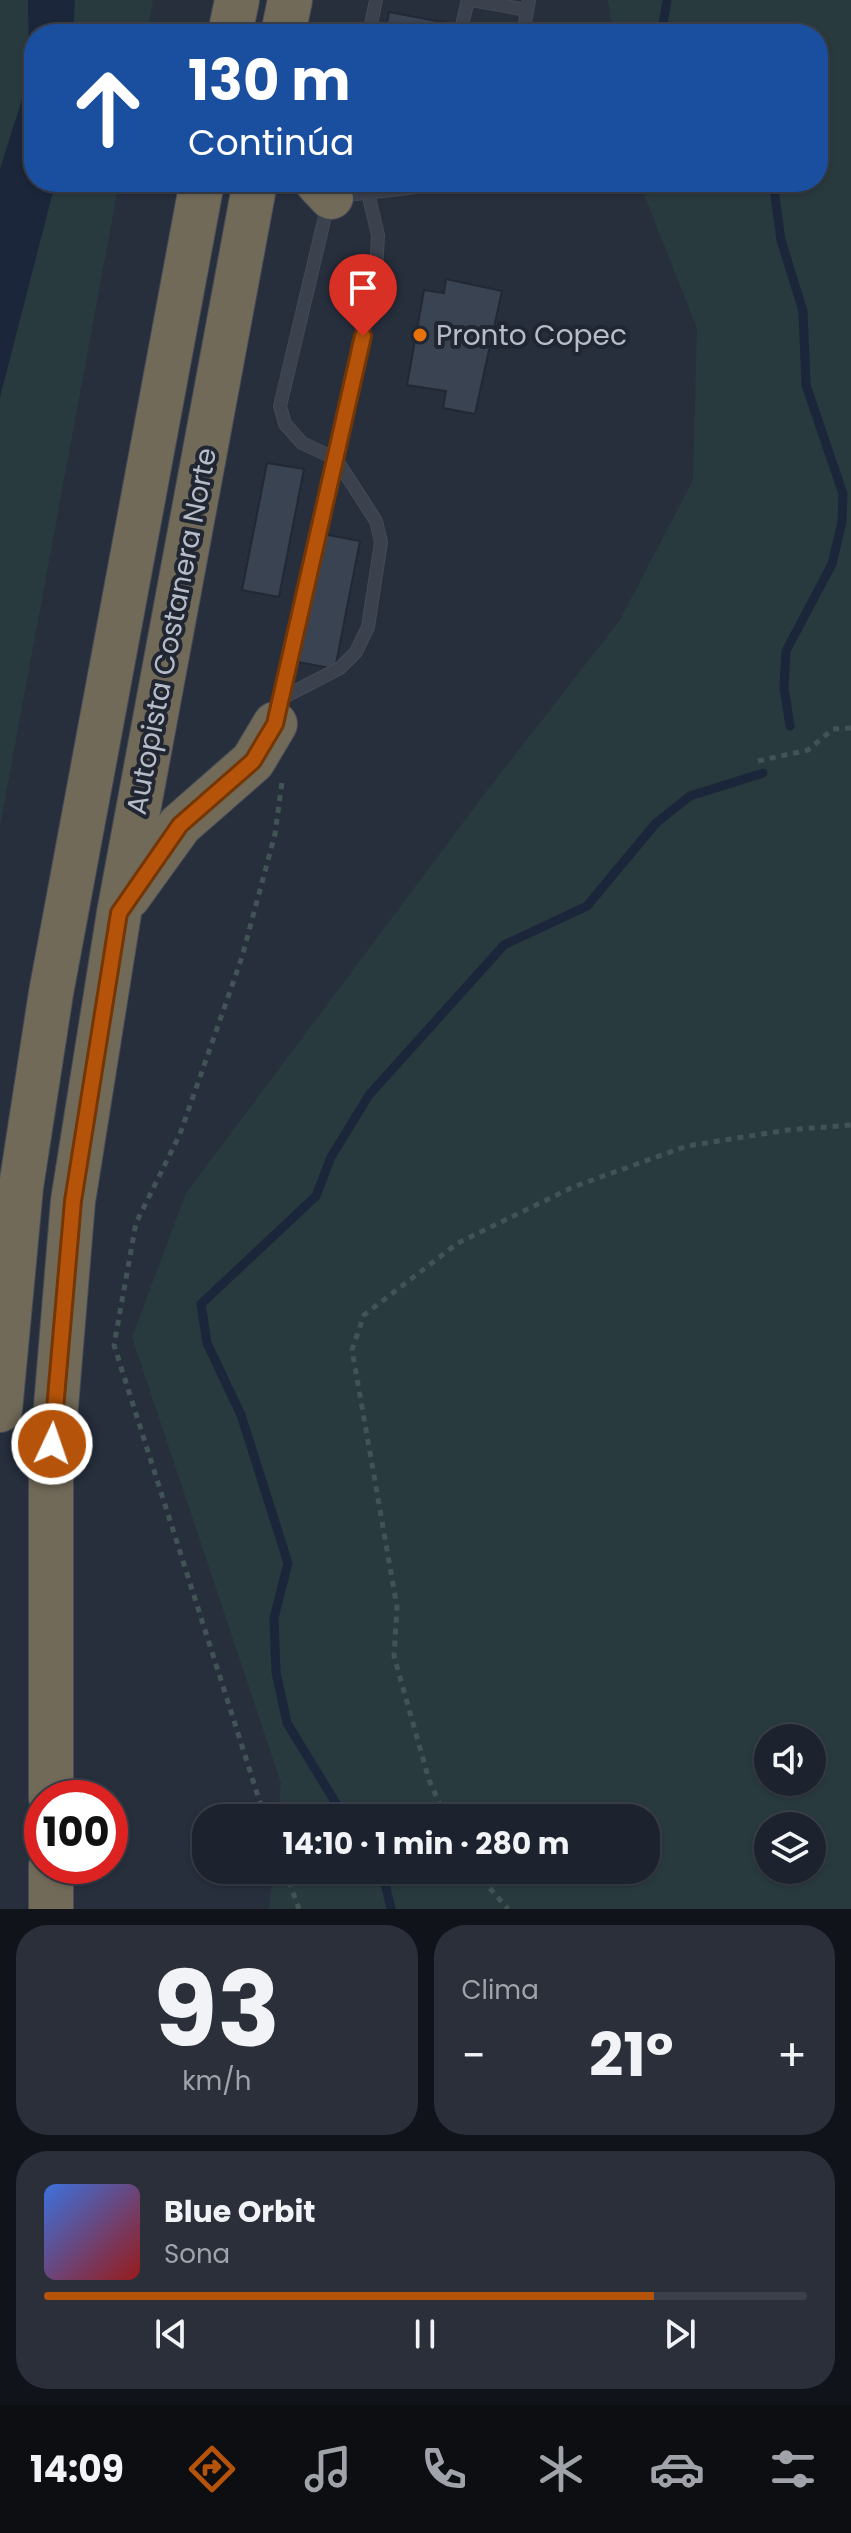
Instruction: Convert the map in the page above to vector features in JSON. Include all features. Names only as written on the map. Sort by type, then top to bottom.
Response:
[{"type":"highway","points":[[232,24],[237,0]]},
{"type":"highway","points":[[285,24],[290,0]]},
{"type":"highway","name":"Autopista Costanera Norte","points":[[0,1410],[21,1187],[51,993],[200,192]]},
{"type":"highway","name":"Autopista Costanera Norte","points":[[51,1780],[51,1467],[73,1201],[119,913],[253,192]]},
{"type":"highway","points":[[119,913],[180,825],[253,761],[280,711]]},
{"type":"highway","points":[[51,1909],[52,1884]]},
{"type":"lane","points":[[371,24],[376,0]]},
{"type":"lane","points":[[462,24],[470,0],[528,5]]},
{"type":"lane","points":[[280,711],[349,661],[368,627],[381,552],[380,533],[336,459],[302,443],[285,424],[280,406],[322,218],[336,192]]},
{"type":"lane","points":[[280,711],[376,274],[378,235],[341,192]]},
{"type":"lane","points":[[57,1884],[63,1909]]},
{"type":"path","points":[[758,761],[808,750],[833,729],[851,728]]},
{"type":"path","points":[[261,1804],[114,1345],[136,1223],[180,1134],[242,957],[275,834],[283,793],[281,779]]},
{"type":"path","points":[[440,1804],[429,1780],[394,1656],[397,1607],[352,1350],[364,1315],[458,1243],[573,1187],[687,1146],[788,1130],[851,1125]]},
{"type":"path","points":[[290,1884],[299,1909]]},
{"type":"path","points":[[486,1884],[508,1909]]},
{"type":"shaded area","points":[[0,0],[153,0],[149,24],[24,24],[24,192],[117,192],[0,826]]},
{"type":"shaded area","points":[[608,0],[851,0],[851,1909],[269,1909],[272,1884],[660,1884],[660,1804],[279,1804],[281,1783],[132,1337],[186,1193],[489,788],[620,620],[693,480],[697,328],[643,192],[828,192],[828,24],[612,24]]},
{"type":"water","points":[[28,0],[75,0],[74,24],[28,24]]},
{"type":"water","points":[[24,89],[24,192],[53,192],[0,397],[0,169]]},
{"type":"building","points":[[389,12],[437,21],[437,24],[387,24]]},
{"type":"building","points":[[446,279],[502,291],[475,414],[443,408],[446,391],[407,385],[424,290],[444,293]]},
{"type":"building","points":[[267,463],[304,469],[279,597],[242,590]]},
{"type":"building","points":[[323,534],[360,541],[335,669],[298,662]]},
{"type":"waterway","points":[[663,24],[667,0]]},
{"type":"waterway","points":[[774,192],[781,240],[803,311],[806,385],[843,494],[842,522],[832,564],[786,651],[784,688],[790,726]]},
{"type":"waterway","points":[[336,1804],[287,1723],[276,1672],[274,1618],[288,1563],[241,1415],[207,1343],[201,1304],[316,1196],[331,1157],[369,1095],[504,945],[587,906],[656,823],[690,796],[763,773]]},
{"type":"waterway","points":[[385,1884],[391,1909]]},
{"type":"place","name":"Pronto Copec","points":[[420,335]]},
{"type":"route","points":[[52,1444],[62,1300],[73,1201],[119,913],[142,875],[180,825],[253,761],[275,724],[284,697],[363,336]]}]
